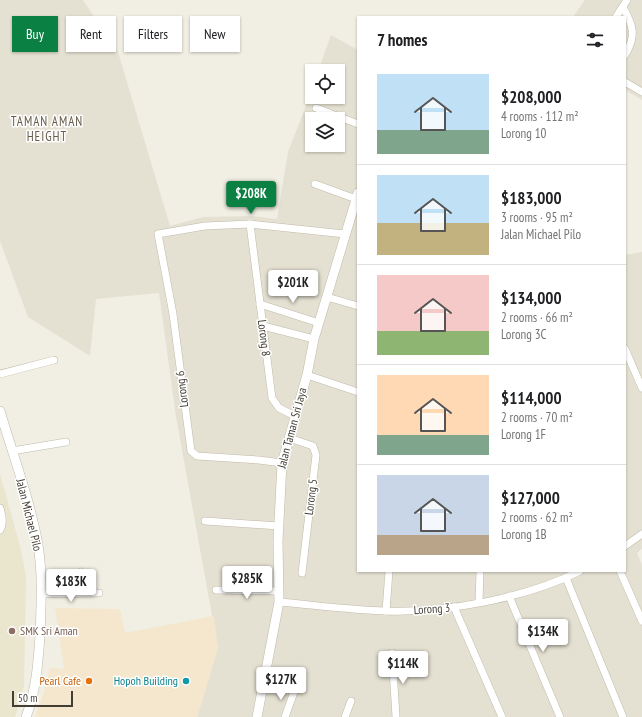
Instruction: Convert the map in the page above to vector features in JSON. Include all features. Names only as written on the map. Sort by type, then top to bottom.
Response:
[{"type":"street","points":[[617,16],[627,0]]},
{"type":"street","points":[[622,7],[632,25],[633,32],[629,48],[626,53]]},
{"type":"street","points":[[626,83],[642,92]]},
{"type":"street","points":[[316,108],[357,124]]},
{"type":"street","points":[[315,184],[357,196]]},
{"type":"street","name":"Jalan Taman Sri Jaya","points":[[257,717],[279,602],[279,526],[282,463],[307,375],[314,339],[345,234],[356,210],[357,196]]},
{"type":"street","points":[[250,224],[345,234]]},
{"type":"street","name":"Lorong 6","points":[[250,224],[205,226],[158,234],[173,314],[191,451],[197,456],[202,457],[259,460],[282,463]]},
{"type":"street","name":"Lorong 8","points":[[250,224],[272,398],[279,408],[295,416]]},
{"type":"street","points":[[327,297],[357,306]]},
{"type":"street","points":[[260,304],[319,323]]},
{"type":"street","points":[[263,326],[314,339]]},
{"type":"street","points":[[626,351],[642,388]]},
{"type":"street","points":[[0,374],[54,360]]},
{"type":"street","points":[[307,375],[357,392]]},
{"type":"street","name":"Jalan Michael Pilo","points":[[0,411],[38,545],[42,594],[37,678],[26,717]]},
{"type":"street","name":"Lorong 5","points":[[289,438],[313,446],[316,455],[302,573]]},
{"type":"street","points":[[12,451],[66,442]]},
{"type":"street","points":[[0,508],[2,526],[0,530]]},
{"type":"street","points":[[205,521],[279,526]]},
{"type":"street","points":[[626,545],[642,534]]},
{"type":"street","points":[[55,594],[70,583],[81,572]]},
{"type":"street","points":[[386,611],[389,572]]},
{"type":"street","points":[[479,602],[480,572]]},
{"type":"street","name":"Lorong 3","points":[[279,602],[386,611],[435,610],[509,596],[566,578],[578,572]]},
{"type":"street","points":[[620,572],[642,621]]},
{"type":"street","points":[[566,578],[623,717]]},
{"type":"street","points":[[216,590],[278,591]]},
{"type":"street","points":[[42,594],[99,593]]},
{"type":"street","points":[[509,596],[560,717]]},
{"type":"street","points":[[454,607],[502,717]]},
{"type":"street","points":[[392,653],[396,717]]},
{"type":"street","points":[[285,717],[294,692]]},
{"type":"street","points":[[345,717],[351,701]]},
{"type":"shaded area","points":[[0,0],[83,0],[94,16],[66,16],[66,52],[116,52],[116,49],[118,52],[170,226],[203,217],[253,216],[277,219],[288,152],[307,104],[345,104],[345,64],[321,64],[331,35],[357,49],[357,572],[626,572],[626,255],[642,252],[642,549],[637,553],[642,565],[642,717],[197,717],[218,648],[176,417],[159,293],[96,299],[90,356],[28,317],[0,241]]},
{"type":"shaded area","points":[[585,0],[642,0],[642,100],[626,91],[626,16],[574,16]]},
{"type":"shaded area","name":"SMK Sri Aman","points":[[0,474],[21,550],[26,577],[24,685],[15,717],[0,717]]},
{"type":"shaded area","points":[[55,608],[120,609],[125,633],[214,616],[218,648],[197,717],[35,717],[45,689],[50,668],[64,669]]},
{"type":"place","name":"SMK Sri Aman","points":[[12,631]]},
{"type":"place","name":"Pearl Cafe","points":[[89,681]]},
{"type":"place","name":"Hopoh Building","points":[[186,681]]},
{"type":"district","name":"TAMAN AMAN HEIGHT","points":[[47,128]]}]
